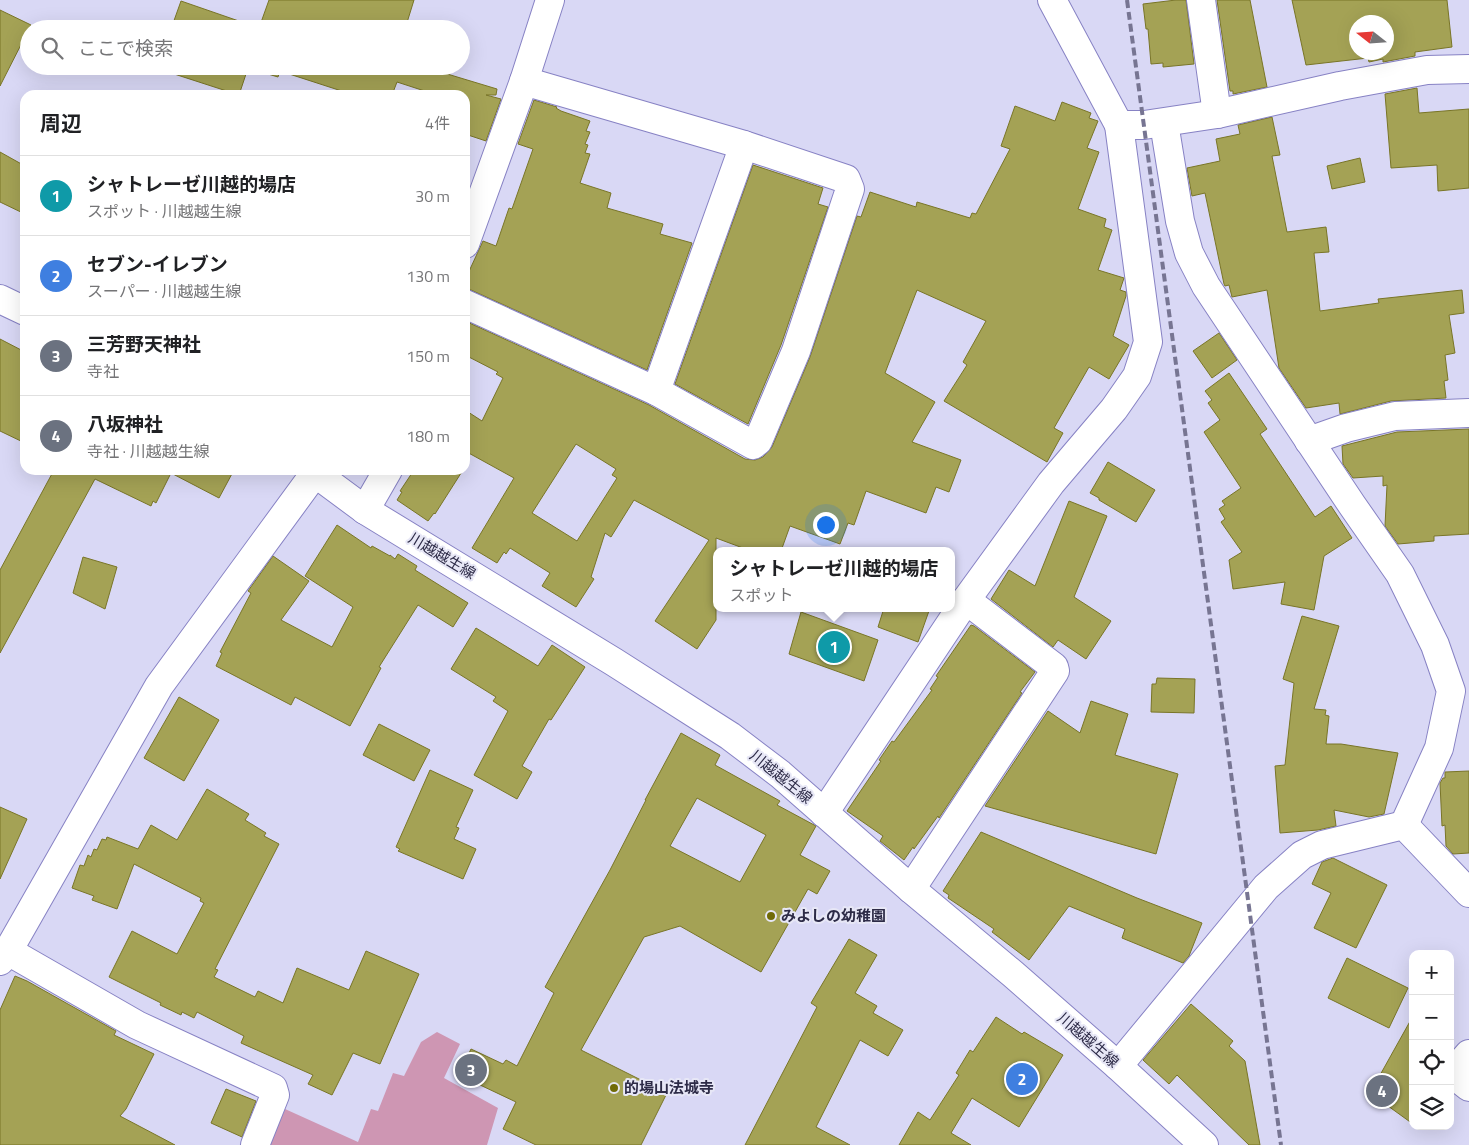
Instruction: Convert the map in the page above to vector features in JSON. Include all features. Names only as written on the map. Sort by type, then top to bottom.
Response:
[{"type":"street","points":[[470,230],[524,81],[550,0]]},
{"type":"street","points":[[824,813],[966,600],[1051,483],[1114,409],[1137,376],[1148,342],[1119,125],[1052,0]]},
{"type":"street","points":[[1201,0],[1217,114]]},
{"type":"street","points":[[1119,125],[1144,126],[1217,114],[1340,86],[1417,72],[1469,69]]},
{"type":"street","points":[[470,306],[656,391],[753,445],[758,441],[796,351],[850,189],[846,179],[744,145],[524,81]]},
{"type":"street","points":[[1164,123],[1180,221],[1189,253],[1206,286],[1400,574],[1435,645],[1451,691],[1439,748],[1404,825]]},
{"type":"street","points":[[656,391],[744,145]]},
{"type":"street","points":[[0,299],[20,309]]},
{"type":"street","points":[[1309,441],[1346,428],[1395,416],[1469,413]]},
{"type":"street","points":[[255,1145],[275,1095],[273,1088],[137,1025],[4,956],[159,686],[310,475]]},
{"type":"street","name":"川越越生線","points":[[318,475],[365,510],[548,621],[730,736],[780,774],[1118,1066],[1204,1145]]},
{"type":"street","points":[[365,510],[385,475]]},
{"type":"street","points":[[911,889],[1055,671],[1054,667],[966,600]]},
{"type":"street","points":[[1404,825],[1469,893]]},
{"type":"street","points":[[1118,1066],[1266,887],[1302,855],[1322,846],[1404,825]]},
{"type":"street","points":[[1469,1054],[1455,1070],[1455,1076],[1469,1087]]},
{"type":"shaded area","points":[[437,1032],[460,1044],[444,1078],[498,1108],[487,1145],[270,1145],[285,1109],[358,1142],[371,1109],[378,1111],[393,1073],[404,1076],[421,1042]]},
{"type":"building","points":[[269,0],[414,0],[408,20],[262,20]]},
{"type":"building","points":[[1186,0],[1194,64],[1163,67],[1163,63],[1151,64],[1148,29],[1146,29],[1143,4]]},
{"type":"building","points":[[1217,0],[1250,0],[1267,87],[1233,94],[1233,91],[1230,91]]},
{"type":"building","points":[[1292,0],[1447,0],[1452,47],[1415,52],[1415,56],[1394,60],[1394,15],[1349,15],[1350,60],[1306,65]]},
{"type":"building","points":[[181,1],[236,20],[174,20]]},
{"type":"building","points":[[0,10],[21,20],[20,47],[0,86]]},
{"type":"building","points":[[177,75],[246,75],[241,90],[224,90]]},
{"type":"building","points":[[292,75],[451,75],[497,89],[496,95],[486,95],[501,99],[486,141],[470,136],[470,90],[422,90],[397,82],[394,90],[339,90]]},
{"type":"building","points":[[1417,88],[1419,113],[1469,109],[1469,188],[1438,191],[1437,165],[1391,168],[1385,94]]},
{"type":"building","points":[[534,100],[557,107],[561,111],[590,121],[586,131],[590,132],[585,144],[588,145],[585,153],[590,154],[580,183],[611,193],[607,208],[663,224],[660,234],[692,243],[647,370],[470,290],[470,269],[483,241],[496,246],[509,208],[512,209],[533,149],[518,144]]},
{"type":"building","points":[[1062,102],[1091,113],[1089,118],[1098,121],[1087,148],[1099,152],[1078,209],[1106,219],[1104,227],[1112,230],[1098,270],[1124,278],[1120,290],[1126,292],[1113,336],[1129,345],[1109,379],[1089,367],[1054,428],[1063,433],[1047,462],[944,401],[967,365],[963,362],[986,321],[917,290],[885,373],[935,402],[912,442],[961,460],[949,492],[936,487],[926,513],[866,491],[854,525],[848,523],[840,544],[790,526],[782,547],[740,547],[716,538],[716,547],[713,547],[713,612],[716,612],[716,620],[697,649],[655,621],[709,540],[634,500],[611,537],[605,533],[591,577],[594,579],[576,607],[542,586],[550,573],[510,548],[506,554],[504,552],[497,563],[472,548],[514,478],[470,454],[470,413],[482,421],[503,378],[496,374],[498,372],[470,358],[470,323],[649,405],[745,459],[755,460],[763,457],[772,447],[810,357],[857,216],[861,217],[870,192],[916,207],[917,202],[970,218],[972,213],[976,214],[1010,149],[1001,146],[1015,106],[1055,121]],"holes":[[[576,444],[616,469],[612,475],[617,478],[577,541],[532,513]]]},
{"type":"building","points":[[1272,117],[1280,155],[1272,156],[1287,232],[1326,227],[1329,252],[1314,253],[1320,311],[1379,303],[1378,299],[1462,290],[1464,313],[1449,315],[1455,353],[1445,355],[1448,380],[1444,381],[1446,398],[1391,401],[1340,414],[1339,403],[1306,408],[1279,368],[1267,290],[1232,297],[1229,285],[1225,286],[1205,193],[1192,196],[1187,168],[1220,161],[1216,139],[1240,134],[1238,125]]},
{"type":"building","points":[[0,152],[20,163],[20,212],[0,202]]},
{"type":"building","points":[[1360,158],[1365,182],[1332,189],[1327,166]]},
{"type":"building","points":[[753,165],[823,188],[818,204],[828,207],[781,345],[748,424],[675,384]]},
{"type":"building","points":[[1219,333],[1237,360],[1212,378],[1193,351]]},
{"type":"building","points":[[0,339],[20,349],[20,441],[0,431]]},
{"type":"building","points":[[1229,373],[1267,429],[1260,434],[1315,517],[1331,506],[1352,538],[1324,556],[1314,610],[1281,604],[1285,582],[1233,589],[1229,560],[1242,552],[1221,522],[1225,519],[1219,509],[1225,505],[1222,501],[1241,488],[1204,432],[1220,420],[1208,403],[1212,400],[1205,391]]},
{"type":"building","points":[[1469,429],[1469,534],[1434,536],[1434,541],[1398,544],[1385,526],[1387,485],[1383,486],[1383,476],[1353,478],[1343,464],[1342,446],[1397,432]]},
{"type":"building","points":[[1108,462],[1155,490],[1136,522],[1090,493]]},
{"type":"building","points":[[51,475],[170,475],[156,503],[153,501],[151,506],[95,479],[0,653],[0,570]]},
{"type":"building","points":[[175,475],[231,475],[219,498]]},
{"type":"building","points":[[411,475],[460,475],[435,514],[428,521],[397,500],[402,492],[400,491]]},
{"type":"building","points":[[1069,501],[1107,516],[1074,597],[1111,621],[1086,659],[1058,640],[1053,647],[991,599],[1009,570],[1035,586]]},
{"type":"building","points":[[337,525],[371,548],[372,546],[395,559],[398,554],[417,566],[415,570],[468,603],[453,627],[418,605],[379,667],[381,668],[350,726],[295,697],[291,705],[216,666],[222,653],[220,652],[251,593],[248,591],[273,556],[309,581],[281,620],[332,647],[353,607],[305,576]]},
{"type":"building","points":[[83,557],[117,567],[105,609],[73,593]]},
{"type":"building","points":[[801,612],[878,640],[864,681],[789,654]]},
{"type":"building","points":[[883,612],[929,612],[918,642],[878,627]]},
{"type":"building","points":[[1302,616],[1339,626],[1314,709],[1326,710],[1325,715],[1329,716],[1326,744],[1341,744],[1398,753],[1384,814],[1369,817],[1334,810],[1336,826],[1318,830],[1280,833],[1275,766],[1285,765],[1294,683],[1283,679]]},
{"type":"building","points":[[971,625],[1035,672],[1020,692],[1022,693],[939,818],[938,816],[904,860],[880,841],[883,836],[847,811],[881,761],[879,760],[892,741],[894,742],[932,690],[930,689],[938,677],[936,676]]},
{"type":"building","points":[[476,628],[538,666],[552,645],[585,667],[551,720],[549,719],[522,766],[532,772],[517,799],[474,775],[508,711],[493,701],[496,697],[451,669]]},
{"type":"building","points":[[1157,678],[1195,679],[1194,713],[1151,712],[1152,684],[1156,684]]},
{"type":"building","points":[[179,697],[219,720],[184,781],[144,758]]},
{"type":"building","points":[[1091,701],[1128,714],[1115,755],[1178,774],[1156,854],[985,806],[1048,711],[1080,733]]},
{"type":"building","points":[[379,724],[430,750],[414,781],[363,755]]},
{"type":"building","points":[[681,733],[720,755],[715,765],[780,801],[777,805],[816,826],[800,855],[830,871],[817,894],[808,889],[761,972],[680,926],[644,937],[581,1050],[667,1093],[641,1145],[536,1145],[503,1129],[516,1102],[459,1075],[471,1049],[503,1064],[506,1060],[517,1066],[554,993],[545,987],[610,870]],"holes":[[[697,798],[766,835],[740,882],[670,846]]]},
{"type":"building","points":[[430,770],[473,790],[456,827],[459,828],[454,839],[476,849],[463,879],[398,851],[400,849],[396,847]]},
{"type":"building","points":[[1469,771],[1469,853],[1453,854],[1446,846],[1445,825],[1442,826],[1440,783],[1445,778],[1445,772]]},
{"type":"building","points":[[207,789],[249,814],[245,820],[266,833],[264,836],[279,844],[215,969],[218,970],[214,977],[255,997],[258,991],[283,1003],[297,968],[349,990],[366,951],[419,974],[380,1064],[353,1053],[332,1095],[308,1084],[313,1075],[241,1043],[244,1036],[197,1012],[194,1018],[182,1012],[181,1015],[109,977],[132,931],[177,954],[204,903],[200,901],[201,898],[134,864],[117,909],[92,900],[94,896],[72,888],[80,865],[84,866],[88,855],[91,857],[94,849],[97,850],[102,839],[106,840],[107,837],[138,849],[151,825],[177,840]]},
{"type":"building","points":[[0,807],[27,819],[0,879]]},
{"type":"building","points":[[981,832],[1137,898],[1202,923],[1189,956],[1183,963],[1122,938],[1125,929],[1069,906],[1029,960],[992,932],[994,929],[948,898],[949,895],[943,891]]},
{"type":"building","points":[[1333,858],[1387,885],[1356,948],[1314,928],[1331,893],[1312,884],[1322,862]]},
{"type":"building","points":[[849,939],[877,955],[855,993],[877,1006],[873,1013],[903,1030],[888,1056],[860,1040],[816,1127],[850,1145],[745,1145],[817,1007],[811,1003]]},
{"type":"building","points":[[1347,958],[1408,988],[1389,1028],[1328,998]]},
{"type":"building","points":[[15,976],[116,1031],[114,1035],[154,1054],[126,1109],[120,1116],[175,1145],[0,1145],[0,1010]]},
{"type":"building","points":[[1191,1004],[1233,1041],[1229,1046],[1245,1061],[1260,1145],[1249,1145],[1177,1075],[1169,1084],[1143,1060]]},
{"type":"building","points":[[996,1017],[1022,1034],[1024,1032],[1063,1055],[1019,1127],[972,1098],[951,1133],[971,1145],[899,1145],[918,1112],[930,1120],[959,1075],[956,1073],[970,1050],[973,1052]]},
{"type":"building","points":[[1409,1023],[1409,1121],[1370,1093]]},
{"type":"building","points":[[226,1089],[256,1101],[242,1137],[211,1123]]},
{"type":"railway","points":[[1127,0],[1281,1145]]},
{"type":"place","name":"シャトレーゼ川越的場店","points":[[834,647]]},
{"type":"place","name":"みよしの幼稚園","points":[[771,916]]},
{"type":"place","name":"三芳野天神社","points":[[471,1070]]},
{"type":"place","name":"セブン-イレブン","points":[[1022,1079]]},
{"type":"place","name":"的場山法城寺","points":[[614,1088]]},
{"type":"place","name":"八坂神社","points":[[1382,1091]]}]
